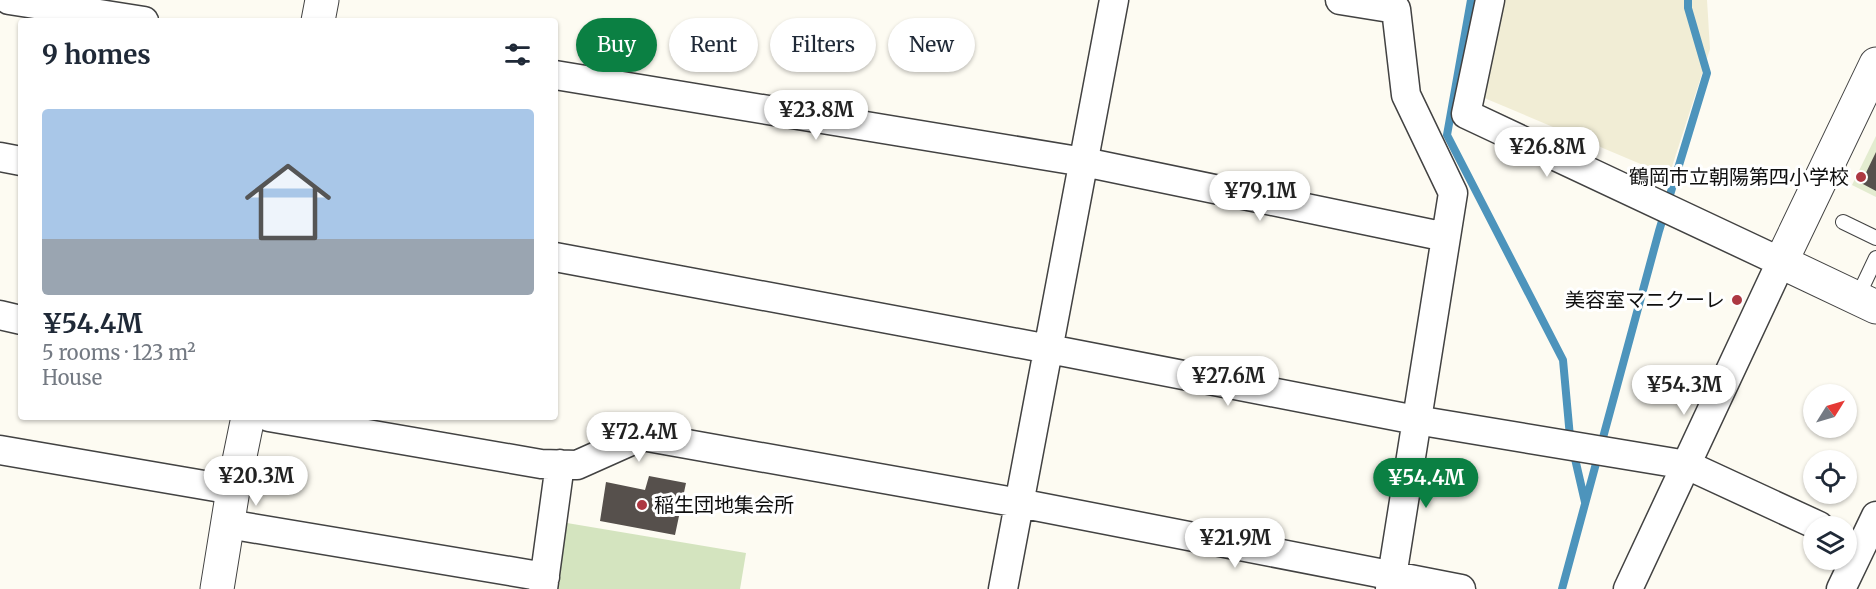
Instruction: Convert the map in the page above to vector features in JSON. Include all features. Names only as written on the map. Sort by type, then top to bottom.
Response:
[{"type":"street","points":[[9,0],[125,18]]},
{"type":"street","points":[[319,18],[322,0]]},
{"type":"street","points":[[1003,589],[1114,0]]},
{"type":"street","points":[[1340,0],[1396,9],[1406,95],[1453,193],[1391,583]]},
{"type":"street","points":[[1490,0],[1466,114],[1867,303]]},
{"type":"street","points":[[1628,589],[1876,63]]},
{"type":"street","points":[[558,75],[1084,162],[1446,237]]},
{"type":"street","points":[[0,157],[18,160]]},
{"type":"street","points":[[558,258],[1049,348],[1416,420],[1687,465],[1803,519]]},
{"type":"street","points":[[0,315],[18,319]]},
{"type":"street","points":[[217,589],[247,420]]},
{"type":"street","points":[[286,420],[541,464],[577,465],[642,436],[1019,503],[1391,583],[1461,589]]},
{"type":"street","points":[[0,450],[233,490]]},
{"type":"street","points":[[228,524],[544,583],[560,464]]},
{"type":"street","points":[[1841,589],[1876,516]]},
{"type":"lane","points":[[1843,222],[1876,238]]},
{"type":"lane","points":[[1867,303],[1876,258]]},
{"type":"shaded area","points":[[1499,0],[1707,0],[1710,49],[1669,176],[1482,97]]},
{"type":"green space","points":[[1876,136],[1876,197],[1852,185]]},
{"type":"green space","points":[[561,522],[746,553],[740,589],[552,589]]},
{"type":"building","points":[[1876,152],[1876,191],[1861,183]]},
{"type":"building","name":"稲生団地集会所","points":[[649,476],[686,483],[675,535],[600,521],[606,482],[645,490]]},
{"type":"waterway","points":[[1471,0],[1447,135],[1563,360],[1570,437],[1585,502]]},
{"type":"waterway","points":[[1562,589],[1659,231],[1707,73],[1688,8],[1688,0]]},
{"type":"place","name":"鶴岡市立朝陽第四小学校","points":[[1861,177]]},
{"type":"place","name":"美容室マニクーレ","points":[[1737,300]]},
{"type":"place","name":"稲生団地集会所","points":[[642,505]]}]
